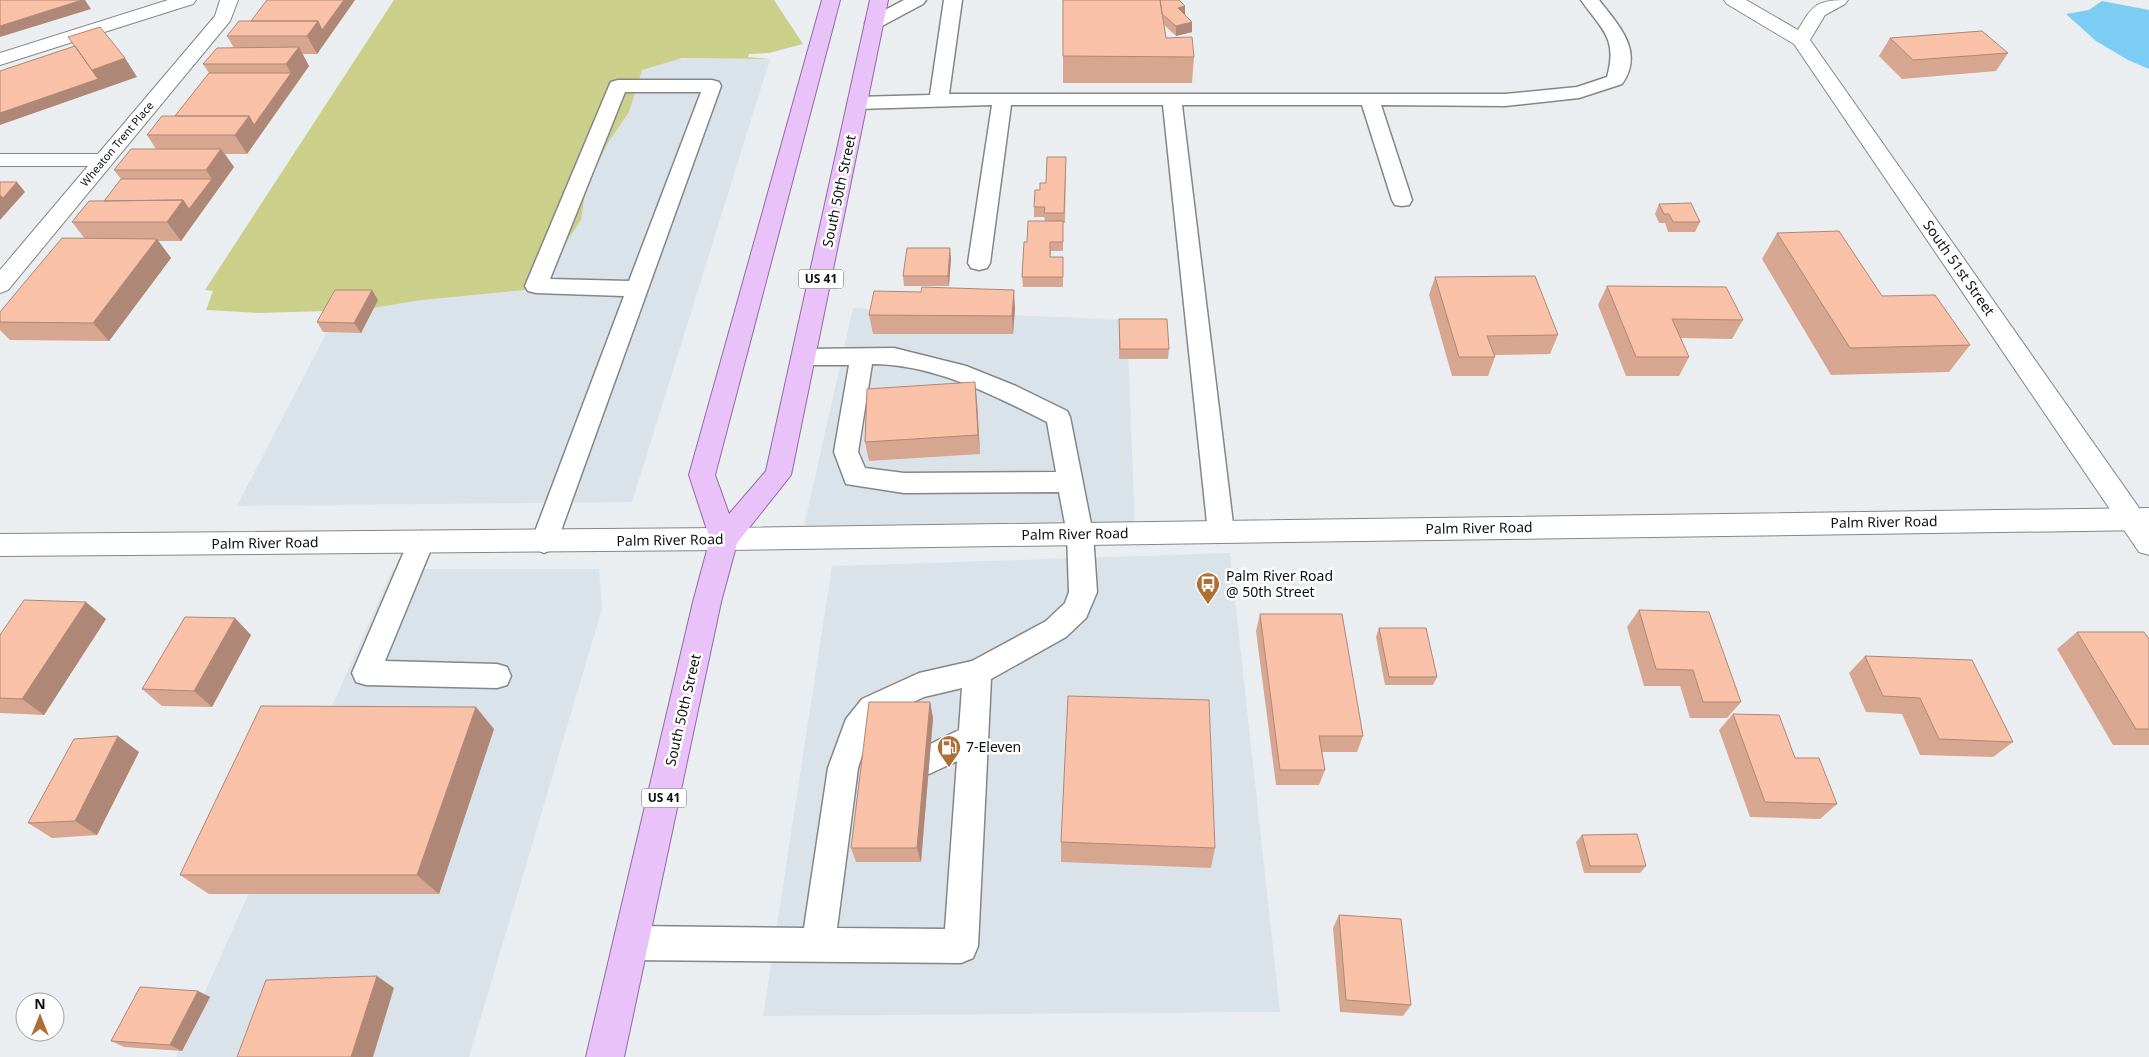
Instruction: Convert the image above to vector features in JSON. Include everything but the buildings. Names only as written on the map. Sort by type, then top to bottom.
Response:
[{"type":"main road","points":[[724,539],[702,475],[831,0]]},
{"type":"main road","name":"South 50th Street","points":[[605,1057],[707,602],[724,539],[778,475],[879,0]]},
{"type":"street","points":[[0,60],[187,0]]},
{"type":"street","name":"Wheaton Trent Place","points":[[0,285],[224,17],[229,0]]},
{"type":"street","points":[[1732,0],[1801,40],[1818,11],[1839,0]]},
{"type":"street","name":"South 51st Street","points":[[1801,40],[2140,519],[2149,544]]},
{"type":"street","points":[[0,160],[103,160]]},
{"type":"street","name":"Palm River Road","points":[[0,545],[544,542],[2140,519]]},
{"type":"lane","points":[[874,23],[917,0]]},
{"type":"lane","points":[[939,101],[953,0]]},
{"type":"lane","points":[[857,103],[1002,100],[1505,100],[1578,92],[1615,80],[1622,58],[1620,38],[1590,0]]},
{"type":"lane","points":[[544,542],[639,289],[712,86],[618,86],[536,286],[639,289]]},
{"type":"lane","points":[[1369,99],[1402,200]]},
{"type":"lane","points":[[979,263],[1002,100]]},
{"type":"lane","points":[[1172,100],[1221,532]]},
{"type":"lane","points":[[862,356],[846,452],[856,477],[904,483],[1070,482]]},
{"type":"lane","points":[[804,357],[894,356],[958,372],[1008,392],[1058,417],[1080,534],[1083,592],[1076,610],[1056,629],[1019,651],[977,672],[919,686],[872,708],[856,728],[843,768],[818,945]]},
{"type":"lane","points":[[421,542],[366,673],[497,676]]},
{"type":"lane","points":[[631,943],[961,946],[977,672]]},
{"type":"lane","points":[[929,760],[973,738]]},
{"type":"lane","points":[[837,811],[864,796]]},
{"type":"shaded area","points":[[624,58],[770,59],[632,502],[237,506],[349,289]]},
{"type":"shaded area","points":[[853,308],[1127,320],[1135,528],[802,535]]},
{"type":"shaded area","points":[[1230,553],[1280,1012],[763,1016],[832,566]]},
{"type":"shaded area","points":[[393,569],[599,569],[602,609],[469,1057],[176,1057]]},
{"type":"green space","points":[[394,0],[774,0],[803,44],[769,53],[749,54],[748,57],[770,59],[682,58],[642,70],[629,112],[609,141],[586,186],[581,220],[535,289],[421,300],[360,310],[259,313],[206,310],[213,291],[205,290]]},
{"type":"water","points":[[2102,1],[2149,10],[2149,69],[2128,60],[2096,41],[2066,14],[2089,10]]},
{"type":"place","name":"Palm River Road @ 50th Street","points":[[1208,605]]},
{"type":"place","name":"7-Eleven","points":[[949,768]]}]
